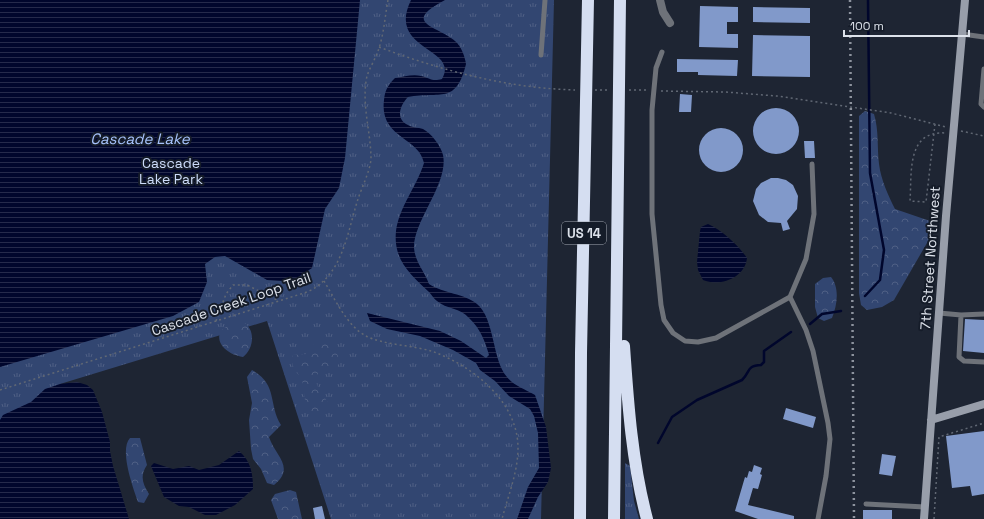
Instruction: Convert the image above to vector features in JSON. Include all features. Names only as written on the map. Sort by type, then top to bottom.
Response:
[{"type":"highway","name":"US 14","points":[[580,519],[581,353],[588,0]]},
{"type":"highway","name":"US 14","points":[[614,519],[620,0]]},
{"type":"highway","points":[[618,259],[632,438],[640,490],[647,519]]},
{"type":"street","points":[[660,0],[663,12],[670,23]]},
{"type":"street","name":"7th Street Northwest","points":[[924,519],[965,0]]},
{"type":"street","points":[[931,420],[984,404]]},
{"type":"lane","points":[[541,55],[545,0]]},
{"type":"lane","points":[[962,34],[984,37]]},
{"type":"lane","points":[[662,52],[656,68],[652,110],[652,214],[659,290],[664,320],[673,333],[685,341],[698,342],[716,338],[790,297],[806,259],[814,214],[812,164]]},
{"type":"lane","points":[[984,69],[981,104],[984,107]]},
{"type":"lane","points":[[790,297],[806,330],[813,351],[828,423],[830,439],[826,476],[818,519]]},
{"type":"lane","points":[[939,314],[984,314]]},
{"type":"lane","points":[[961,315],[959,357],[964,361],[984,362]]},
{"type":"lane","points":[[866,504],[925,507]]},
{"type":"path","name":"Cascade Creek Loop Trail","points":[[0,390],[307,292],[318,287],[324,282],[340,256],[349,234],[355,208],[371,160],[366,112],[367,77],[379,47],[388,0]]},
{"type":"path","points":[[379,47],[436,68],[474,78],[515,85],[582,90]]},
{"type":"path","points":[[590,90],[613,90]]},
{"type":"path","points":[[628,90],[651,90]]},
{"type":"path","points":[[659,91],[725,92],[777,96],[891,113],[935,124],[926,202],[910,200],[914,154],[919,141],[925,136],[941,132]]},
{"type":"path","points":[[970,133],[984,136]]},
{"type":"path","points":[[324,282],[351,323],[365,336],[434,352],[459,364],[482,380],[500,397],[516,429],[518,449],[516,470],[502,519]]},
{"type":"path","points":[[216,321],[226,294],[233,285],[247,285],[278,301]]},
{"type":"path","points":[[934,519],[939,437],[984,423]]},
{"type":"green space","name":"Cascade Lake Park","points":[[0,0],[554,0],[541,519],[331,519],[267,321],[60,384],[33,519],[0,519]]},
{"type":"green space","points":[[865,111],[874,114],[877,127],[878,158],[881,176],[895,209],[930,221],[931,236],[894,300],[882,307],[867,310],[861,305],[859,293],[859,116]]},
{"type":"green space","points":[[831,277],[836,286],[837,297],[832,318],[824,321],[818,318],[815,307],[815,284],[823,278]]},
{"type":"green space","points":[[243,322],[250,329],[252,339],[247,353],[243,357],[234,355],[222,345],[219,340],[220,334],[224,329],[231,324]]},
{"type":"green space","points":[[322,338],[326,339],[332,344],[340,363],[336,366],[328,368],[323,367],[316,377],[317,385],[328,403],[322,410],[312,413],[306,403],[302,380],[292,364],[292,360],[293,355],[307,354],[314,343]]},
{"type":"green space","points":[[252,370],[266,382],[281,425],[269,437],[284,467],[280,479],[274,485],[267,483],[261,469],[253,459],[251,449],[249,420],[252,403],[247,377]]},
{"type":"green space","points":[[130,438],[140,438],[147,465],[143,472],[143,479],[149,494],[144,503],[138,502],[126,460],[127,444]]},
{"type":"green space","points":[[625,463],[630,466],[634,501],[639,519],[625,519]]},
{"type":"green space","points":[[290,490],[296,492],[302,519],[278,519],[271,500],[275,494]]},
{"type":"water","name":"Cascade Lake","points":[[0,0],[360,0],[345,158],[339,188],[325,209],[312,268],[297,278],[284,281],[267,280],[225,256],[215,257],[205,264],[207,282],[199,302],[173,316],[0,367]]},
{"type":"water","points":[[411,0],[445,0],[431,8],[425,15],[424,20],[428,25],[451,38],[458,44],[463,53],[466,64],[462,77],[452,91],[446,94],[408,97],[401,108],[401,119],[411,127],[423,129],[429,133],[438,144],[443,155],[441,178],[415,237],[415,253],[429,284],[441,290],[472,300],[483,311],[487,319],[502,370],[513,383],[535,395],[546,427],[551,468],[548,482],[538,497],[528,519],[517,519],[528,487],[539,468],[538,433],[534,416],[530,409],[509,396],[495,381],[480,370],[476,363],[453,350],[420,336],[387,329],[370,321],[367,313],[440,331],[461,341],[486,358],[489,355],[482,335],[473,322],[462,312],[445,306],[436,300],[404,266],[397,250],[396,231],[398,222],[404,205],[424,163],[421,154],[393,130],[387,122],[384,113],[385,93],[395,78],[414,75],[439,80],[442,79],[445,69],[441,60],[415,39],[408,29],[406,17]]},
{"type":"water","points":[[708,224],[719,230],[730,239],[740,248],[747,258],[742,271],[731,279],[710,282],[703,280],[698,270],[697,262],[700,231],[701,227]]},
{"type":"water","points":[[77,382],[87,385],[93,390],[102,412],[110,442],[113,466],[129,519],[0,519],[0,420],[3,415],[31,402],[45,389],[60,384]]},
{"type":"water","points":[[239,451],[249,463],[253,489],[235,505],[216,515],[205,515],[189,507],[179,506],[164,497],[151,466],[154,463],[173,469],[189,466],[199,470],[219,465]]},
{"type":"building","points":[[700,6],[738,7],[738,22],[727,22],[727,34],[738,34],[738,48],[699,47]]},
{"type":"building","points":[[753,7],[810,8],[810,23],[753,22]]},
{"type":"building","points":[[753,35],[810,36],[810,77],[752,76]]},
{"type":"building","points":[[677,59],[738,60],[737,76],[698,75],[698,72],[677,72]]},
{"type":"building","points":[[680,94],[692,95],[691,112],[679,112]]},
{"type":"building","points":[[772,108],[780,108],[789,112],[795,118],[799,131],[795,144],[789,150],[780,154],[772,154],[763,150],[757,144],[753,135],[753,127],[757,118],[763,112]]},
{"type":"building","points":[[717,128],[725,128],[730,129],[737,134],[742,141],[742,159],[737,166],[730,171],[717,172],[709,169],[702,162],[699,154],[699,146],[702,138],[709,131]]},
{"type":"building","points":[[804,141],[814,141],[815,158],[805,158]]},
{"type":"building","points":[[771,178],[786,180],[793,185],[798,196],[797,209],[787,221],[790,229],[783,231],[781,223],[768,222],[759,215],[753,201],[756,189],[761,183]]},
{"type":"building","points":[[965,319],[984,320],[984,353],[963,351]]},
{"type":"building","points":[[786,408],[816,417],[813,428],[783,419]]},
{"type":"building","points":[[984,431],[984,494],[972,496],[970,486],[952,488],[946,436]]},
{"type":"building","points":[[882,454],[896,456],[892,476],[879,474]]},
{"type":"building","points":[[754,465],[762,468],[760,474],[762,475],[758,489],[753,488],[748,505],[794,516],[794,519],[758,519],[735,511],[745,477],[747,478],[749,471],[752,472]]},
{"type":"building","points":[[322,506],[325,519],[315,519],[313,508]]},
{"type":"building","points":[[863,510],[892,510],[892,519],[863,519]]},
{"type":"waterway","points":[[865,296],[880,280],[884,250],[870,173],[868,0]]},
{"type":"waterway","points":[[810,324],[822,314],[841,311]]},
{"type":"waterway","points":[[658,443],[672,417],[697,400],[742,380],[753,366],[761,365],[764,362],[764,351],[791,332]]},
{"type":"railway","points":[[850,0],[854,519]]}]
